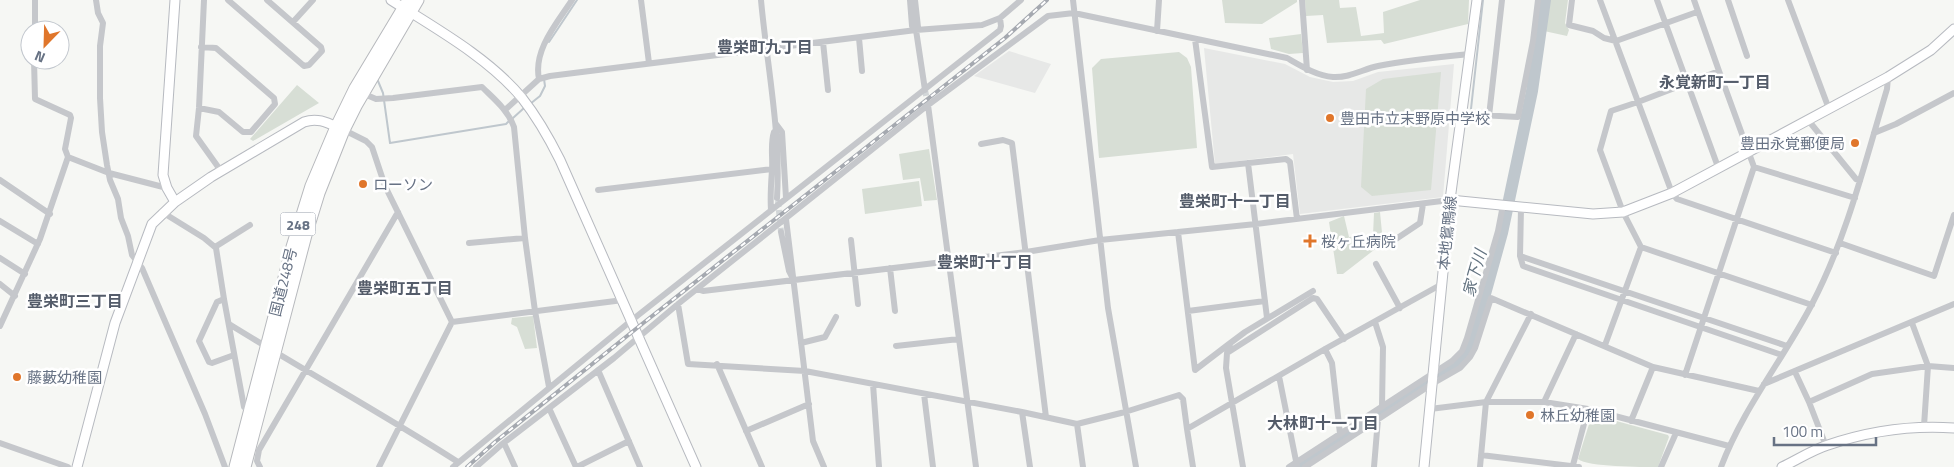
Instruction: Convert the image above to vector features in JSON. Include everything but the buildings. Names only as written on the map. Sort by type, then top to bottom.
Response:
[{"type":"highway","name":"国道248号","points":[[340,128],[355,88],[407,7],[418,0]]},
{"type":"highway","name":"国道248号","points":[[245,467],[255,449],[271,350],[299,222],[311,186],[340,128],[385,58],[407,7]]},
{"type":"highway","name":"国道248号","points":[[236,467],[251,410],[271,350]]},
{"type":"street","points":[[34,20],[35,0]]},
{"type":"street","points":[[96,0],[98,13],[103,23],[100,46],[102,132],[109,173],[118,199],[121,218],[128,236],[132,255],[142,268],[189,375],[225,467]]},
{"type":"street","points":[[175,0],[164,175],[167,188],[175,202]]},
{"type":"street","points":[[204,0],[196,136],[221,171]]},
{"type":"street","points":[[228,0],[304,66],[309,65],[322,51],[321,47],[267,0]]},
{"type":"street","points":[[293,22],[313,0]]},
{"type":"street","points":[[391,0],[407,7],[489,66],[521,97],[549,139],[632,320],[696,467]]},
{"type":"street","points":[[539,79],[537,70],[543,48],[572,0]]},
{"type":"street","points":[[641,0],[649,63]]},
{"type":"street","points":[[761,0],[765,48],[776,125],[779,172],[777,198]]},
{"type":"street","points":[[910,0],[912,26],[916,30]]},
{"type":"street","points":[[915,0],[918,26],[916,30],[924,89]]},
{"type":"street","points":[[505,110],[539,79],[550,76],[916,30],[982,25],[1000,18],[1022,0]]},
{"type":"street","points":[[1073,0],[1108,308],[1136,467]]},
{"type":"street","points":[[1157,31],[1159,0]]},
{"type":"street","points":[[1302,0],[1307,70]]},
{"type":"street","name":"本地鴛鴨線","points":[[1424,467],[1450,200],[1477,0]]},
{"type":"street","points":[[1489,116],[1502,0]]},
{"type":"street","points":[[1462,114],[1518,117],[1533,41],[1538,0]]},
{"type":"street","points":[[1572,0],[1569,25],[1593,31],[1604,38],[1616,41],[1697,12]]},
{"type":"street","points":[[1600,0],[1672,193],[1677,199],[1836,253]]},
{"type":"street","points":[[1657,0],[1718,167]]},
{"type":"street","points":[[1685,376],[1754,167],[1694,0]]},
{"type":"street","points":[[1788,0],[1829,109]]},
{"type":"street","points":[[1730,1],[1747,56]]},
{"type":"street","points":[[477,467],[504,443],[598,370],[928,105],[1048,16],[1074,13],[1287,58],[1307,70],[1333,77],[1351,75],[1376,66],[1470,54]]},
{"type":"street","points":[[229,324],[400,425],[455,464],[632,320],[1000,30],[1002,26],[1000,18]]},
{"type":"street","points":[[697,289],[703,291],[1026,252],[1100,240],[1256,224],[1450,200],[1592,214],[1622,212],[1672,193],[1888,77],[1931,50],[1954,29]]},
{"type":"street","points":[[859,38],[862,71]]},
{"type":"street","points":[[1195,39],[1212,167],[1286,159],[1290,162],[1297,219]]},
{"type":"street","points":[[823,42],[828,90]]},
{"type":"street","points":[[199,108],[219,112],[243,132],[250,132],[275,104],[274,98],[216,48],[201,47]]},
{"type":"street","points":[[0,326],[38,244],[68,158],[65,149],[70,115],[35,99],[34,70]]},
{"type":"street","points":[[1719,70],[1611,111],[1600,150],[1622,212],[1641,247],[1812,305]]},
{"type":"street","points":[[1722,467],[1729,446],[1759,391],[1812,305],[1836,253],[1860,181],[1887,89],[1888,77]]},
{"type":"street","points":[[362,93],[376,99],[482,87],[505,110],[514,127],[525,238],[535,311],[549,387]]},
{"type":"street","points":[[1874,133],[1896,124],[1954,93]]},
{"type":"street","points":[[928,105],[976,467]]},
{"type":"street","points":[[77,467],[115,323],[152,224],[162,212],[175,202],[221,171],[304,122],[312,119],[322,120],[366,141],[372,147],[385,186],[452,322]]},
{"type":"street","points":[[1808,120],[1856,179],[1860,181]]},
{"type":"street","points":[[771,210],[772,138],[776,125]]},
{"type":"street","points":[[776,125],[782,132],[784,193],[786,198]]},
{"type":"street","points":[[981,144],[1003,140],[1012,143],[1046,417]]},
{"type":"street","points":[[68,158],[109,173],[167,188]]},
{"type":"street","points":[[1248,163],[1267,318]]},
{"type":"street","points":[[1754,167],[1854,198]]},
{"type":"street","points":[[598,190],[772,169]]},
{"type":"street","points":[[0,180],[50,214]]},
{"type":"street","points":[[1387,245],[1420,223],[1423,204]]},
{"type":"street","points":[[1289,467],[1296,465],[1452,361],[1462,351],[1468,338],[1498,231],[1503,205]]},
{"type":"street","points":[[1521,208],[1520,256],[1523,266],[1782,355]]},
{"type":"street","points":[[162,212],[216,247],[244,407],[251,410]]},
{"type":"street","points":[[260,467],[255,449],[305,370],[398,212]]},
{"type":"street","points":[[1840,243],[1934,276],[1954,215]]},
{"type":"street","points":[[786,219],[813,441],[824,467]]},
{"type":"street","points":[[0,221],[38,244]]},
{"type":"street","points":[[216,247],[250,225]]},
{"type":"street","points":[[781,232],[788,272],[793,280]]},
{"type":"street","points":[[1178,232],[1194,370],[1313,298],[1317,299],[1344,339]]},
{"type":"street","points":[[469,244],[525,238]]},
{"type":"street","points":[[851,240],[858,304]]},
{"type":"street","points":[[1605,345],[1641,247]]},
{"type":"street","points":[[1520,256],[1787,346]]},
{"type":"street","points":[[0,258],[25,274]]},
{"type":"street","points":[[1376,264],[1400,308]]},
{"type":"street","points":[[890,268],[895,311]]},
{"type":"street","points":[[0,284],[15,296]]},
{"type":"street","points":[[1187,429],[1442,284]]},
{"type":"street","points":[[1243,467],[1232,404],[1227,353],[1230,347],[1267,318],[1313,290]]},
{"type":"street","points":[[1305,467],[1432,384],[1460,368],[1470,357],[1474,348],[1491,298],[1653,367],[1685,376],[1759,391]]},
{"type":"street","points":[[224,299],[217,302],[199,340],[209,362],[212,363],[234,355]]},
{"type":"street","points":[[452,322],[623,300]]},
{"type":"street","points":[[1188,311],[1265,301]]},
{"type":"street","points":[[678,304],[688,364],[717,364],[805,371],[1077,424],[1125,412],[1179,395],[1183,399],[1193,467]]},
{"type":"street","points":[[1764,384],[1954,304]]},
{"type":"street","points":[[1480,467],[1486,402],[1531,314]]},
{"type":"street","points":[[801,343],[825,337],[836,317]]},
{"type":"street","points":[[379,467],[452,322]]},
{"type":"street","points":[[1374,322],[1383,348],[1382,406]]},
{"type":"street","points":[[1912,323],[1928,366],[1924,426]]},
{"type":"street","points":[[1544,402],[1576,334]]},
{"type":"street","points":[[896,346],[959,339]]},
{"type":"street","points":[[1325,349],[1332,363],[1340,434]]},
{"type":"street","points":[[717,364],[762,467]]},
{"type":"street","points":[[1809,402],[1872,374],[1928,366],[1954,368]]},
{"type":"street","points":[[1631,421],[1653,367]]},
{"type":"street","points":[[598,370],[640,467]]},
{"type":"street","points":[[1795,372],[1826,446]]},
{"type":"street","points":[[1279,376],[1296,465]]},
{"type":"street","points":[[874,384],[880,467]]},
{"type":"street","points":[[924,394],[933,467]]},
{"type":"street","points":[[1430,409],[1486,402],[1544,402],[1588,409],[1729,446]]},
{"type":"street","points":[[746,431],[809,404]]},
{"type":"street","points":[[549,408],[577,467],[629,442]]},
{"type":"street","points":[[1481,455],[1576,466],[1588,409]]},
{"type":"street","points":[[1022,412],[1030,467]]},
{"type":"street","points":[[1374,467],[1378,419]]},
{"type":"street","points":[[1077,424],[1083,467]]},
{"type":"street","points":[[1782,467],[1826,446],[1866,434],[1924,426],[1954,428]]},
{"type":"street","points":[[1661,467],[1676,433]]},
{"type":"street","points":[[0,443],[68,467]]},
{"type":"street","points":[[504,443],[516,467]]},
{"type":"shaded area","points":[[1222,0],[1297,0],[1297,2],[1262,24],[1225,23]]},
{"type":"shaded area","points":[[1305,0],[1339,0],[1340,8],[1356,7],[1361,36],[1384,33],[1383,12],[1420,0],[1469,0],[1468,24],[1384,44],[1381,40],[1327,43],[1323,15],[1306,16]]},
{"type":"shaded area","points":[[1548,0],[1568,0],[1565,23],[1569,30],[1567,36],[1544,31]]},
{"type":"shaded area","points":[[1301,34],[1303,53],[1289,54],[1271,49],[1269,38]]},
{"type":"shaded area","name":"豊田市立末野原中学校","points":[[1204,48],[1285,64],[1310,77],[1333,82],[1353,81],[1378,72],[1454,64],[1443,197],[1300,214],[1293,154],[1215,164]]},
{"type":"shaded area","points":[[1009,51],[1051,64],[1035,93],[974,76]]},
{"type":"shaded area","points":[[1179,52],[1187,58],[1191,67],[1197,148],[1099,158],[1092,68],[1101,59]]},
{"type":"shaded area","points":[[1441,72],[1431,190],[1372,196],[1361,187],[1366,89],[1383,79]]},
{"type":"shaded area","points":[[297,85],[319,103],[253,141],[250,139]]},
{"type":"shaded area","points":[[929,149],[937,200],[924,201],[920,178],[903,180],[899,154]]},
{"type":"shaded area","points":[[919,181],[922,206],[865,214],[862,189]]},
{"type":"shaded area","points":[[1380,212],[1383,243],[1343,274],[1337,274],[1329,222],[1344,216],[1349,237],[1373,235],[1374,213]]},
{"type":"shaded area","points":[[533,316],[537,348],[525,349],[517,327],[511,324],[512,318]]},
{"type":"shaded area","points":[[1594,415],[1668,435],[1669,437],[1658,467],[1592,464],[1578,459],[1591,418]]},
{"type":"waterway","points":[[549,42],[577,0]]},
{"type":"waterway","points":[[1471,109],[1483,0]]},
{"type":"waterway","name":"家下川","points":[[1298,467],[1454,365],[1470,348],[1502,233],[1532,91],[1545,0]]},
{"type":"waterway","points":[[530,104],[540,96],[545,86],[544,79]]},
{"type":"waterway","points":[[378,81],[383,93],[390,143],[506,124],[509,121]]},
{"type":"waterway","points":[[513,118],[524,108]]},
{"type":"tunnel","points":[[925,90],[928,105]]},
{"type":"tunnel","points":[[778,201],[781,232]]},
{"type":"railway","points":[[467,467],[495,442],[642,324],[1005,38],[1047,0]]},
{"type":"place","name":"豊田市立末野原中学校","points":[[1330,118]]},
{"type":"place","name":"豊田永覚郵便局","points":[[1855,143]]},
{"type":"place","name":"ローソン","points":[[363,184]]},
{"type":"place","name":"桜ヶ丘病院","points":[[1310,241]]},
{"type":"place","name":"藤藪幼稚園","points":[[17,377]]},
{"type":"place","name":"林丘幼稚園","points":[[1530,415]]},
{"type":"district","name":"豊栄町九丁目","points":[[765,47]]},
{"type":"district","name":"永覚新町一丁目","points":[[1715,82]]},
{"type":"district","name":"豊栄町十一丁目","points":[[1235,201]]},
{"type":"district","name":"豊栄町十丁目","points":[[985,262]]},
{"type":"district","name":"豊栄町五丁目","points":[[405,288]]},
{"type":"district","name":"豊栄町三丁目","points":[[75,301]]},
{"type":"district","name":"大林町十一丁目","points":[[1323,423]]}]
